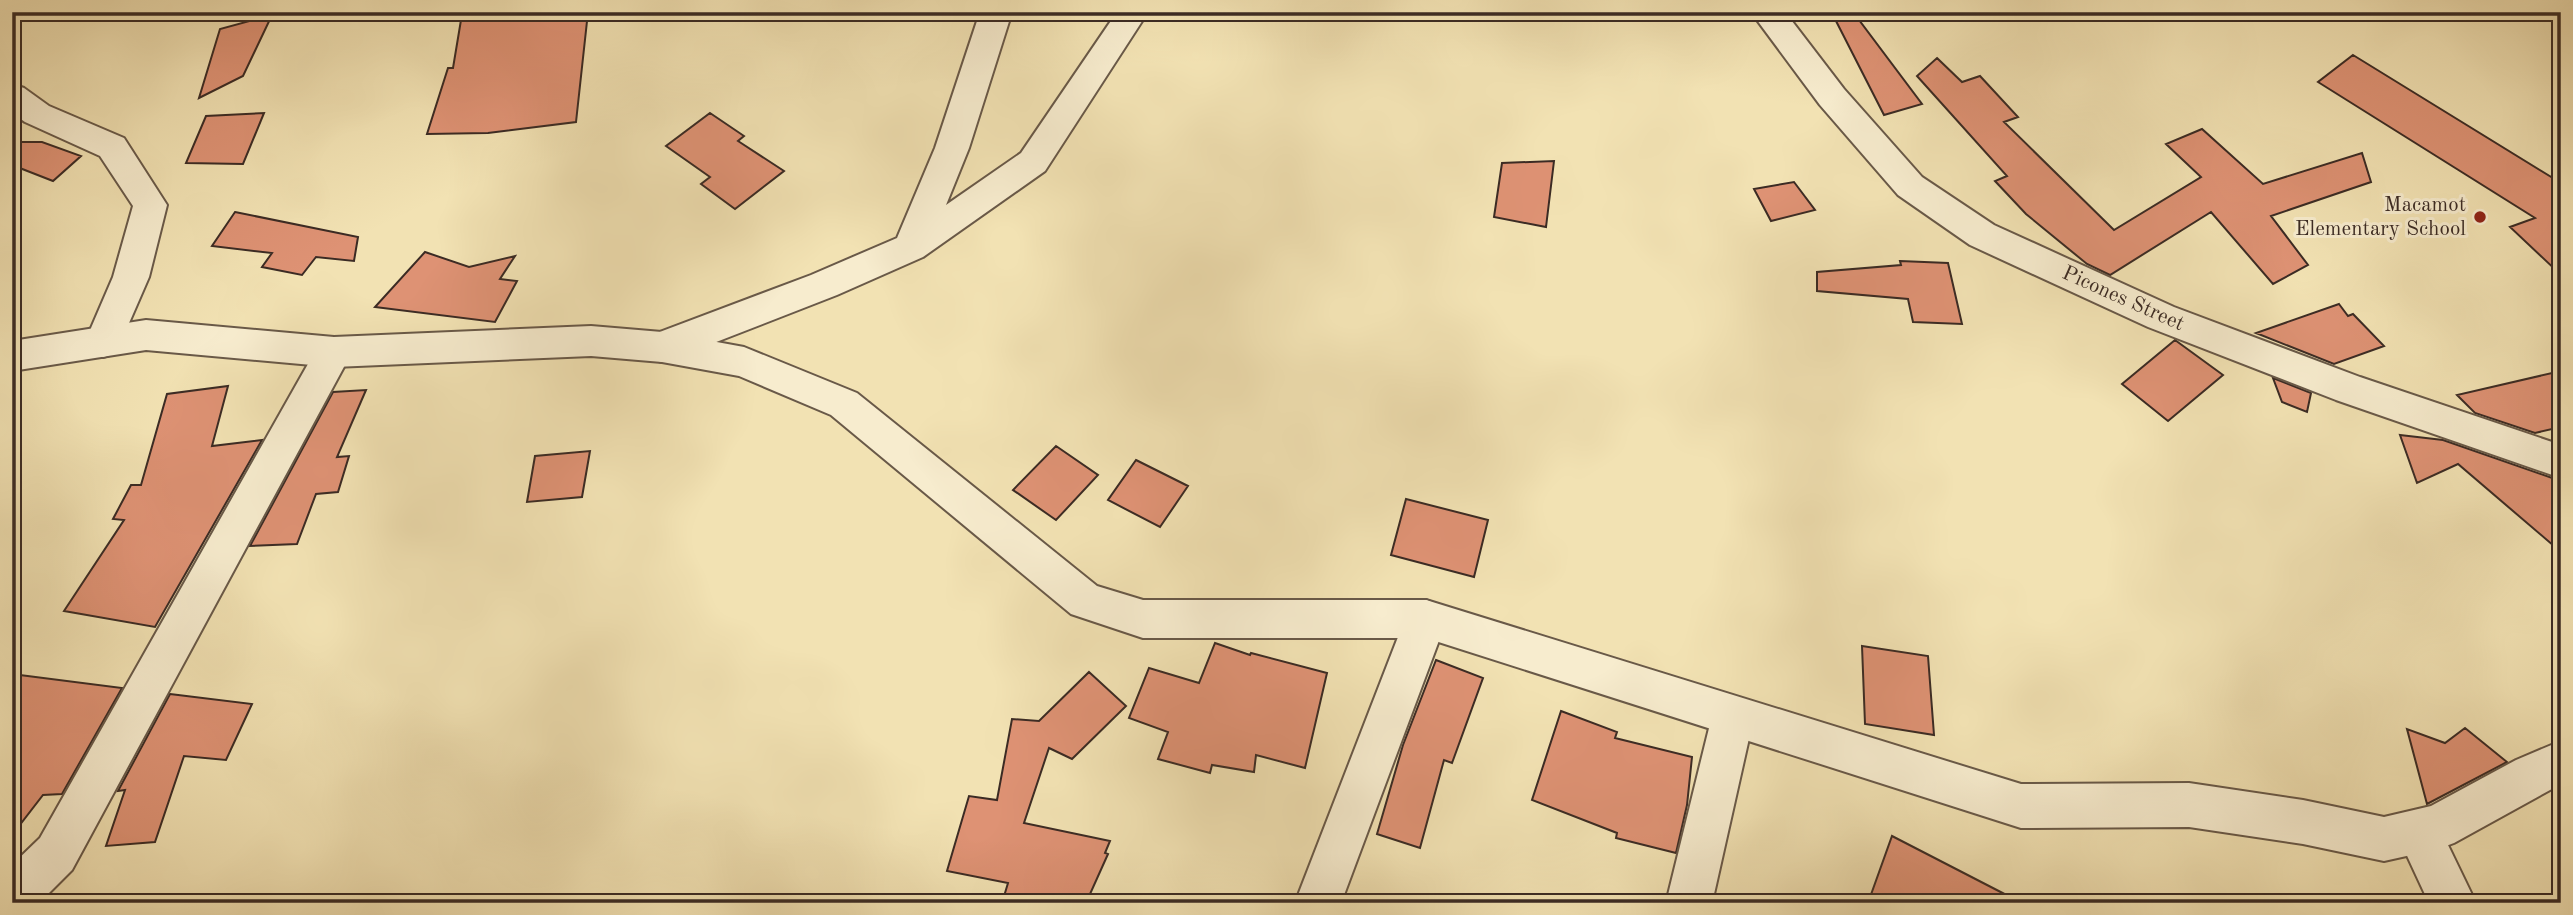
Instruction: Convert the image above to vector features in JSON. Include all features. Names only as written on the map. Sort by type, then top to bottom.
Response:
[{"type":"street","points":[[911,247],[951,148],[996,12]]},
{"type":"street","points":[[662,347],[824,285],[911,247],[1033,162],[1133,12]]},
{"type":"street","name":"Picones Street","points":[[1766,12],[1778,24],[1832,97],[1910,186],[1982,235],[2161,317],[2349,389],[2561,462]]},
{"type":"street","points":[[12,96],[37,114],[112,147],[150,205],[131,276],[103,342]]},
{"type":"street","points":[[12,356],[146,335],[334,352],[591,341],[662,347],[744,362],[844,404],[1084,601],[1143,619],[1426,619],[2021,806],[2189,806],[2303,822],[2384,839],[2438,827],[2531,775],[2561,762]]},
{"type":"street","points":[[12,897],[56,855],[334,352]]},
{"type":"street","points":[[1318,903],[1426,619]]},
{"type":"street","points":[[1689,903],[1733,716]]},
{"type":"street","points":[[2418,832],[2453,903]]},
{"type":"building","points":[[532,12],[588,12],[576,122],[488,133],[427,134],[448,68],[453,68],[461,20]]},
{"type":"building","points":[[1845,12],[1853,12],[1922,104],[1884,115],[1835,19]]},
{"type":"building","points":[[272,15],[243,76],[199,98],[220,29]]},
{"type":"building","points":[[2353,55],[2561,183],[2561,275],[2510,227],[2535,218],[2318,82]]},
{"type":"building","points":[[1937,58],[1962,82],[1980,76],[2018,117],[2004,122],[2114,230],[2201,177],[2166,144],[2202,129],[2263,184],[2362,153],[2371,182],[2271,216],[2308,265],[2273,284],[2211,212],[2110,275],[2087,264],[2026,214],[1995,181],[2007,176],[1917,76]]},
{"type":"building","points":[[264,113],[243,164],[186,163],[206,116]]},
{"type":"building","points":[[710,113],[744,136],[738,141],[784,171],[735,209],[701,184],[710,177],[666,146]]},
{"type":"building","points":[[12,142],[42,142],[81,156],[53,181],[12,165]]},
{"type":"building","points":[[1554,161],[1546,227],[1494,217],[1502,163]]},
{"type":"building","points":[[1794,182],[1815,210],[1771,221],[1754,189]]},
{"type":"building","points":[[235,212],[358,237],[354,261],[316,257],[302,275],[262,267],[272,253],[212,246]]},
{"type":"building","points":[[425,252],[469,267],[515,256],[500,279],[517,281],[495,322],[375,307]]},
{"type":"building","points":[[1900,261],[1948,263],[1962,324],[1913,322],[1908,299],[1817,291],[1817,272],[1901,265]]},
{"type":"building","points":[[2339,304],[2348,316],[2353,314],[2384,346],[2334,364],[2256,333]]},
{"type":"building","points":[[2175,340],[2223,375],[2168,421],[2122,384]]},
{"type":"building","points":[[2561,371],[2561,427],[2535,433],[2475,413],[2457,395]]},
{"type":"building","points":[[2273,378],[2311,393],[2307,412],[2282,402]]},
{"type":"building","points":[[228,386],[212,446],[262,440],[155,627],[64,611],[124,520],[113,519],[131,485],[141,485],[167,394]]},
{"type":"building","points":[[366,390],[337,457],[349,456],[338,492],[316,494],[297,544],[250,546],[333,392]]},
{"type":"building","points":[[2400,435],[2443,440],[2561,482],[2561,552],[2458,464],[2417,483]]},
{"type":"building","points":[[1056,446],[1098,475],[1056,520],[1013,490]]},
{"type":"building","points":[[590,451],[582,497],[527,502],[535,456]]},
{"type":"building","points":[[1136,460],[1188,486],[1160,527],[1108,500]]},
{"type":"building","points":[[1406,499],[1488,520],[1474,577],[1391,555]]},
{"type":"building","points":[[1215,643],[1250,655],[1251,653],[1327,673],[1305,768],[1256,755],[1254,772],[1212,765],[1210,773],[1158,759],[1168,732],[1129,718],[1149,668],[1199,683]]},
{"type":"building","points":[[1862,646],[1928,656],[1934,735],[1865,724]]},
{"type":"building","points":[[1436,660],[1483,678],[1452,763],[1444,760],[1420,848],[1377,834],[1403,745]]},
{"type":"building","points":[[1089,672],[1126,706],[1072,759],[1049,748],[1024,823],[1110,841],[1105,853],[1108,854],[1086,903],[1072,903],[1039,895],[1038,903],[1002,903],[1008,883],[947,871],[969,796],[997,800],[1012,719],[1039,721]]},
{"type":"building","points":[[12,674],[122,688],[62,794],[43,795],[12,835]]},
{"type":"building","points":[[170,694],[252,704],[226,760],[184,756],[155,842],[106,846],[125,790],[118,791]]},
{"type":"building","points":[[1561,711],[1617,732],[1615,738],[1692,757],[1687,805],[1676,853],[1616,838],[1617,833],[1532,800]]},
{"type":"building","points":[[2465,728],[2507,762],[2427,804],[2407,729],[2445,743]]},
{"type":"building","points":[[1892,836],[2022,903],[1868,903]]},
{"type":"place","name":"Macamot Elementary School","points":[[2480,217]]}]
